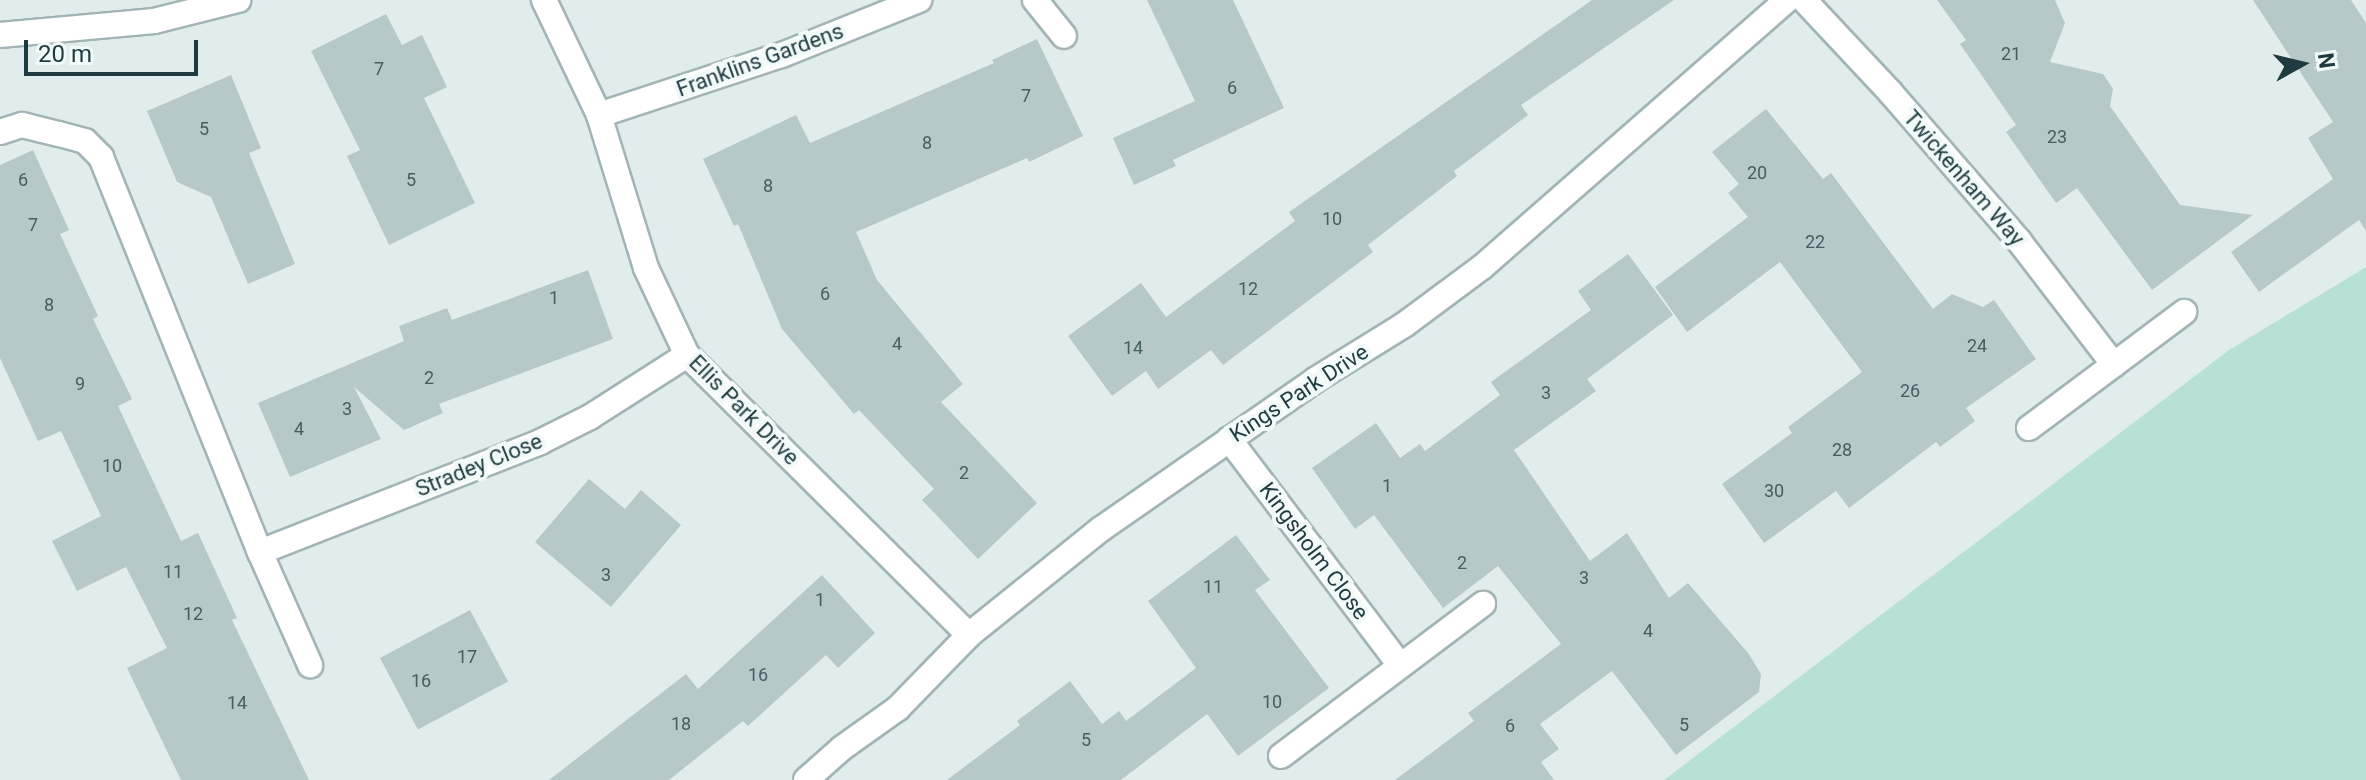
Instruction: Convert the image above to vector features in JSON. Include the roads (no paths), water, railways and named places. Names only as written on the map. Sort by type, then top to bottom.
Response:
[{"type":"street","points":[[0,35],[154,21],[238,0]]},
{"type":"street","name":"Ellis Park Drive","points":[[544,0],[599,115],[646,268],[687,355],[969,635]]},
{"type":"street","name":"Franklins Gardens","points":[[599,115],[782,55],[919,0]]},
{"type":"street","points":[[1035,0],[1064,36]]},
{"type":"street","name":"Kings Park Drive","points":[[806,780],[842,748],[898,708],[969,635],[1101,529],[1229,439],[1404,325],[1482,267],[1787,0]]},
{"type":"street","name":"Twickenham Way","points":[[1804,0],[1890,92],[2019,241],[2114,365]]},
{"type":"street","points":[[0,132],[22,125],[59,134],[85,141],[101,157],[260,552],[310,665]]},
{"type":"street","points":[[2029,428],[2184,312]]},
{"type":"street","name":"Stradey Close","points":[[260,552],[540,442],[590,417],[687,355]]},
{"type":"street","name":"Kingsholm Close","points":[[1229,439],[1399,664]]},
{"type":"street","points":[[1281,756],[1399,664],[1483,604]]}]
